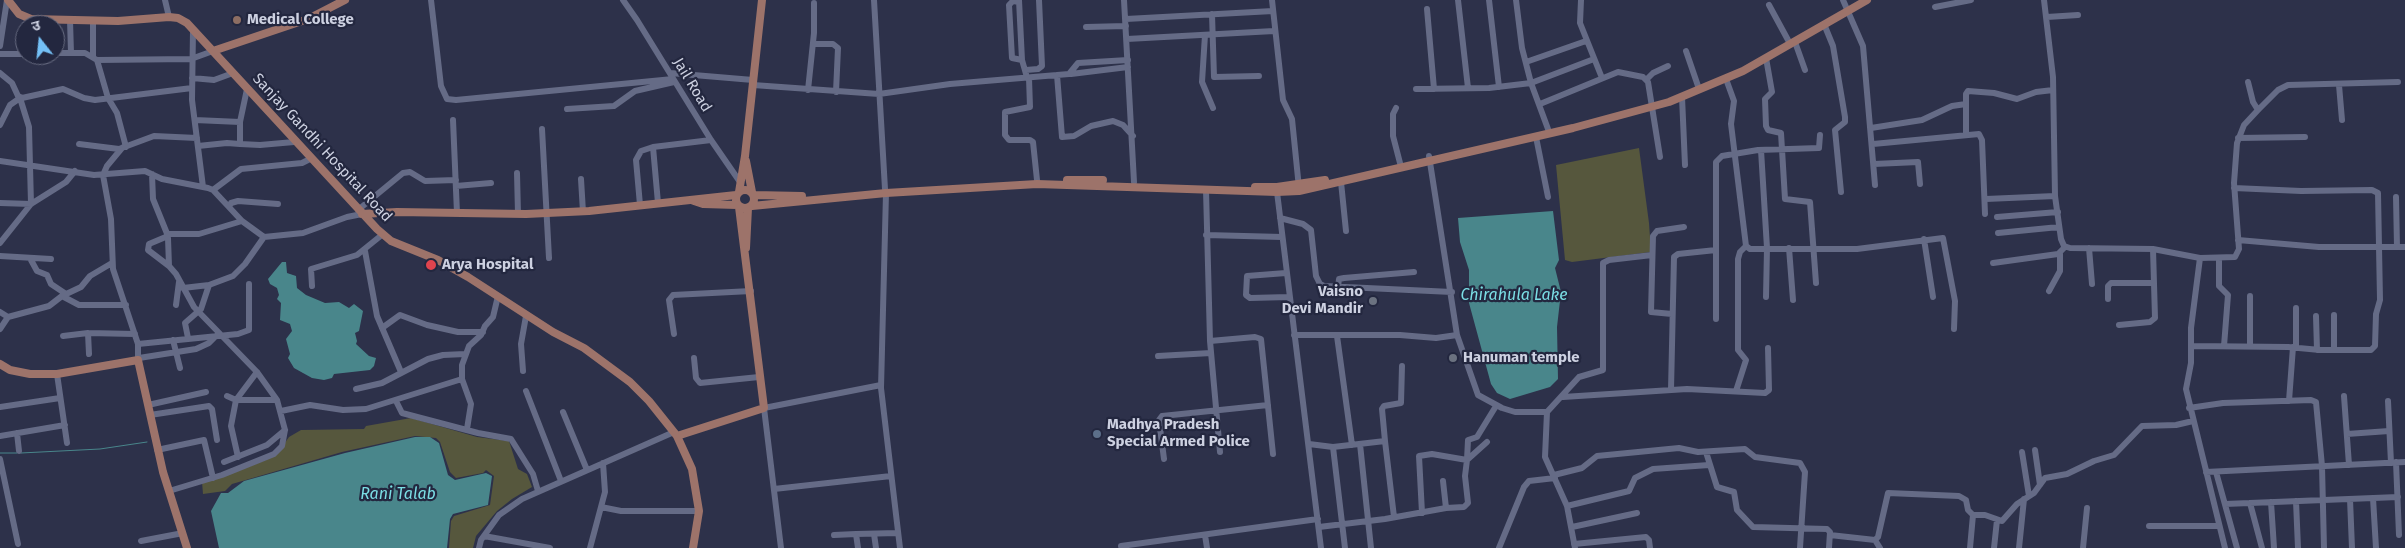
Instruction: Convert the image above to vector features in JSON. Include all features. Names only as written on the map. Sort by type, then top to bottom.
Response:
[{"type":"main road","points":[[213,51],[308,19],[330,4],[346,0]]},
{"type":"main road","points":[[676,434],[764,408],[746,251],[737,193],[745,156],[762,0]]},
{"type":"main road","points":[[694,201],[703,204],[750,207],[885,191],[1037,180],[1299,188],[1400,163],[1430,159],[1536,137],[1682,97],[1726,79],[1766,58],[1858,0]]},
{"type":"main road","points":[[360,212],[518,214],[583,212],[658,203],[694,201],[747,190],[753,194],[799,196],[1037,184],[1277,192],[1341,182],[1548,129],[1652,105],[1742,66],[1824,24],[1846,6],[1867,0]]},
{"type":"main road","name":"Sanjay Gandhi Hospital Road","points":[[5,4],[19,14],[31,19],[178,18],[193,30],[294,142],[360,212],[391,241],[438,260],[498,296],[526,316],[584,348],[630,382],[649,401],[676,434],[692,469],[699,511],[693,548]]},
{"type":"main road","points":[[745,156],[753,194],[746,251]]},
{"type":"main road","points":[[0,364],[10,370],[30,374],[57,374],[139,359],[157,450],[188,548]]},
{"type":"street","points":[[165,0],[169,17]]},
{"type":"street","points":[[431,0],[441,86],[447,99],[456,100],[673,78],[753,83],[808,90],[879,94],[950,84],[1071,74],[1128,64]]},
{"type":"street","name":"Jail Road","points":[[623,0],[711,140],[740,182]]},
{"type":"street","points":[[874,0],[885,191],[881,385],[900,548]]},
{"type":"street","points":[[1026,70],[1038,69],[1042,66],[1039,0]]},
{"type":"street","points":[[1124,0],[1134,182]]},
{"type":"street","points":[[1272,0],[1283,100],[1292,119],[1299,188]]},
{"type":"street","points":[[1458,0],[1468,88]]},
{"type":"street","points":[[1489,0],[1499,87]]},
{"type":"street","points":[[1516,0],[1531,83],[1548,129]]},
{"type":"street","points":[[1581,0],[1580,23],[1602,78]]},
{"type":"street","points":[[1935,7],[1971,0]]},
{"type":"street","points":[[2044,0],[2053,90],[2055,196],[2061,239],[2065,247]]},
{"type":"street","points":[[1022,60],[1012,58],[1008,5],[1019,1],[1022,60],[1026,70],[1030,107],[1005,112],[1005,135],[1009,140],[1030,140],[1033,142],[1037,180]]},
{"type":"street","points":[[808,90],[813,44],[814,3]]},
{"type":"street","points":[[0,46],[5,4]]},
{"type":"street","points":[[1769,5],[1792,41],[1805,70]]},
{"type":"street","points":[[1846,6],[1862,46],[1873,144],[1875,185]]},
{"type":"street","points":[[1427,9],[1434,89]]},
{"type":"street","points":[[1086,27],[1212,14],[1273,11]]},
{"type":"street","points":[[1212,14],[1202,82],[1212,108]]},
{"type":"street","points":[[2047,17],[2078,15]]},
{"type":"street","points":[[70,20],[71,53]]},
{"type":"street","points":[[93,20],[95,58],[108,98],[117,113],[124,148]]},
{"type":"street","points":[[1824,24],[1833,46],[1845,118],[1845,122],[1835,130],[1841,192]]},
{"type":"street","points":[[193,30],[192,88],[203,187]]},
{"type":"street","points":[[1127,39],[1274,31]]},
{"type":"street","points":[[1208,35],[1214,77],[1259,76]]},
{"type":"street","points":[[1526,62],[1586,41]]},
{"type":"street","points":[[813,44],[833,44],[838,48],[836,92]]},
{"type":"street","points":[[65,53],[85,54],[95,58],[191,59],[213,51]]},
{"type":"street","points":[[1686,51],[1698,86]]},
{"type":"street","points":[[0,54],[15,54]]},
{"type":"street","points":[[1766,58],[1772,92],[1765,99],[1766,126],[1768,130],[1781,133],[1785,199],[1810,202],[1816,283]]},
{"type":"street","points":[[1416,89],[1499,87],[1531,83],[1594,59]]},
{"type":"street","points":[[1071,74],[1074,65],[1078,62],[1128,64]]},
{"type":"street","points":[[1646,79],[1653,73],[1668,66]]},
{"type":"street","points":[[1540,104],[1621,71],[1646,79]]},
{"type":"street","points":[[0,73],[14,85],[29,126],[28,164],[31,204]]},
{"type":"street","points":[[192,78],[214,80],[233,73]]},
{"type":"street","points":[[1057,75],[1062,137],[1074,136],[1091,126],[1113,121],[1122,125],[1132,136]]},
{"type":"street","points":[[567,109],[614,106],[635,91],[673,78]]},
{"type":"street","points":[[1646,79],[1660,157]]},
{"type":"street","points":[[1726,79],[1734,101],[1731,124],[1746,246]]},
{"type":"street","points":[[2248,82],[2253,102],[2258,110]]},
{"type":"street","points":[[2065,247],[2153,249],[2200,258],[2232,258],[2238,255],[2234,188],[2238,138],[2244,125],[2258,110],[2278,90],[2288,85],[2398,82]]},
{"type":"street","points":[[2339,85],[2342,120]]},
{"type":"street","points":[[0,125],[10,106],[20,98],[63,89],[89,99],[192,88]]},
{"type":"street","points":[[240,144],[240,122],[247,89]]},
{"type":"street","points":[[1966,135],[1966,94],[1970,90],[2017,99],[2036,92],[2053,90]]},
{"type":"street","points":[[1682,97],[1685,165]]},
{"type":"street","points":[[1871,128],[1922,120],[1952,106],[1966,104]]},
{"type":"street","points":[[1396,108],[1393,114],[1393,136],[1400,163]]},
{"type":"street","points":[[195,120],[240,122]]},
{"type":"street","points":[[453,120],[457,213]]},
{"type":"street","points":[[542,128],[548,258]]},
{"type":"street","points":[[1873,144],[1977,134],[1981,136],[1986,199],[1984,214]]},
{"type":"street","points":[[197,138],[174,135],[150,136],[124,148],[107,166],[103,175],[111,219],[112,263],[138,344],[139,359],[200,348],[219,336]]},
{"type":"street","points":[[1716,319],[1716,162],[1722,156],[1735,153],[1760,150],[1819,148],[1820,135]]},
{"type":"street","points":[[1536,137],[1548,197]]},
{"type":"street","points":[[2238,138],[2305,137]]},
{"type":"street","points":[[640,205],[636,160],[640,151],[653,147],[711,140]]},
{"type":"street","points":[[198,146],[227,143],[260,145],[294,142]]},
{"type":"street","points":[[79,144],[124,148]]},
{"type":"street","points":[[653,147],[658,203]]},
{"type":"street","points":[[1760,150],[1767,248],[1766,297]]},
{"type":"street","points":[[213,190],[241,169],[302,163],[310,159]]},
{"type":"street","points":[[1430,159],[1452,292],[1457,335],[1478,395],[1496,406],[1515,412],[1547,412],[1563,397],[1579,377],[1603,370],[1603,263],[1609,260],[1652,255]]},
{"type":"street","points":[[0,161],[103,175],[110,172],[142,171],[165,179],[203,187],[213,190],[242,220],[264,237],[303,233],[360,212],[404,173],[410,172],[425,181],[491,183]]},
{"type":"street","points":[[1874,164],[1918,162],[1920,184]]},
{"type":"street","points":[[0,243],[31,204],[66,182],[75,171]]},
{"type":"street","points":[[152,174],[153,199],[168,236],[169,266]]},
{"type":"street","points":[[517,174],[518,214]]},
{"type":"street","points":[[581,179],[583,212]]},
{"type":"street","points":[[1341,182],[1346,231]]},
{"type":"street","points":[[2192,346],[2371,350],[2375,346],[2376,314],[2380,300],[2378,196],[2376,191],[2301,191],[2234,188]]},
{"type":"street","points":[[1206,190],[1210,341],[1220,452]]},
{"type":"street","points":[[1277,192],[1321,548]]},
{"type":"street","points":[[1986,199],[2055,196]]},
{"type":"street","points":[[2396,197],[2397,248]]},
{"type":"street","points":[[229,207],[231,203],[238,200],[278,204]]},
{"type":"street","points":[[0,203],[31,204]]},
{"type":"street","points":[[1997,217],[2058,212]]},
{"type":"street","points":[[1280,218],[1308,226],[1313,233],[1316,276],[1320,284],[1324,286],[1452,292]]},
{"type":"street","points":[[169,491],[214,478],[274,454],[282,446],[285,430],[277,400],[257,372],[219,336],[199,312],[169,266],[148,250],[152,242],[168,236],[199,234],[242,220]]},
{"type":"street","points":[[1672,314],[1651,312],[1653,236],[1655,231],[1684,227]]},
{"type":"street","points":[[1998,233],[2059,227]]},
{"type":"street","points":[[312,286],[311,269],[357,255],[365,251],[383,234]]},
{"type":"street","points":[[1206,235],[1282,237]]},
{"type":"street","points":[[183,288],[209,285],[227,280],[238,272],[264,237]]},
{"type":"street","points":[[1746,246],[1750,249],[1857,249],[1941,237],[1944,240],[1955,301],[1954,329]]},
{"type":"street","points":[[1924,240],[1933,296]]},
{"type":"street","points":[[2238,240],[2320,247],[2405,247]]},
{"type":"street","points":[[1736,392],[1746,360],[1738,350],[1738,259],[1740,252],[1746,246]]},
{"type":"street","points":[[2049,291],[2060,271],[2060,254],[2065,247]]},
{"type":"street","points":[[1789,248],[1793,300]]},
{"type":"street","points":[[2089,248],[2092,284]]},
{"type":"street","points":[[2119,325],[2154,320],[2153,249]]},
{"type":"street","points":[[1671,390],[1674,257],[1678,254],[1716,250]]},
{"type":"street","points":[[365,251],[377,316],[401,372]]},
{"type":"street","points":[[1993,263],[2060,254]]},
{"type":"street","points":[[0,256],[32,260],[51,259]]},
{"type":"street","points":[[2200,258],[2191,328],[2191,363],[2186,389],[2189,408],[2225,548]]},
{"type":"street","points":[[2219,258],[2219,286],[2228,295],[2224,346]]},
{"type":"street","points":[[32,260],[37,271],[47,275],[52,284],[79,305],[126,305]]},
{"type":"street","points":[[0,329],[8,317],[48,306],[64,295],[81,287],[90,276],[112,263]]},
{"type":"street","points":[[1338,287],[1339,280],[1344,278],[1414,272]]},
{"type":"street","points":[[1286,273],[1247,276],[1246,295],[1250,298],[1289,297]]},
{"type":"street","points":[[176,305],[179,281]]},
{"type":"street","points":[[2108,299],[2108,286],[2111,283],[2154,283]]},
{"type":"street","points":[[138,344],[219,336],[249,330],[249,284]]},
{"type":"street","points":[[188,338],[185,323],[199,312],[209,285]]},
{"type":"street","points":[[674,334],[669,300],[673,295],[751,291]]},
{"type":"street","points":[[467,429],[471,404],[462,379],[462,365],[468,346],[483,332],[493,317],[498,296]]},
{"type":"street","points":[[2250,296],[2250,346]]},
{"type":"street","points":[[2289,401],[2295,347],[2296,308]]},
{"type":"street","points":[[0,312],[8,317]]},
{"type":"street","points":[[382,328],[400,315],[427,325],[458,332],[483,332]]},
{"type":"street","points":[[523,372],[522,344],[526,316]]},
{"type":"street","points":[[2316,316],[2317,350]]},
{"type":"street","points":[[2334,316],[2334,350]]},
{"type":"street","points":[[63,336],[88,332],[135,334]]},
{"type":"street","points":[[88,332],[89,354]]},
{"type":"street","points":[[1294,335],[1436,338],[1457,335]]},
{"type":"street","points":[[1337,336],[1352,445]]},
{"type":"street","points":[[1210,341],[1255,337],[1261,339],[1273,454]]},
{"type":"street","points":[[173,340],[180,368]]},
{"type":"street","points":[[1563,397],[1671,390],[1765,393],[1768,392],[1768,348]]},
{"type":"street","points":[[1158,356],[1211,353]]},
{"type":"street","points":[[356,389],[382,383],[428,359],[443,354],[465,354]]},
{"type":"street","points":[[694,358],[696,378],[700,384],[759,377]]},
{"type":"street","points":[[1394,517],[1382,408],[1401,402],[1402,366]]},
{"type":"street","points":[[238,457],[232,426],[236,400],[257,372]]},
{"type":"street","points":[[57,374],[67,443]]},
{"type":"street","points":[[281,411],[310,405],[343,410],[366,409],[462,379]]},
{"type":"street","points":[[781,548],[764,408],[881,385]]},
{"type":"street","points":[[526,391],[561,481]]},
{"type":"street","points":[[148,405],[206,392]]},
{"type":"street","points":[[226,396],[236,400],[277,400]]},
{"type":"street","points":[[2344,396],[2349,465]]},
{"type":"street","points":[[0,407],[60,398]]},
{"type":"street","points":[[2189,408],[2223,403],[2311,400],[2316,402],[2322,466],[2324,548]]},
{"type":"street","points":[[396,401],[402,413],[511,439],[533,474],[538,491]]},
{"type":"street","points":[[2388,401],[2389,431],[2398,497],[2399,534]]},
{"type":"street","points":[[1164,459],[1159,420],[1162,416],[1216,412],[1268,405]]},
{"type":"street","points":[[150,415],[209,406],[212,409],[217,440]]},
{"type":"street","points":[[1319,527],[1369,522],[1446,508],[1464,507],[1468,503],[1465,476],[1468,440],[1477,437],[1496,406]]},
{"type":"street","points":[[564,412],[587,470]]},
{"type":"street","points":[[1547,412],[1545,457],[1567,506],[1575,546],[1646,537],[1649,540],[1650,548]]},
{"type":"street","points":[[1875,540],[1878,537],[1886,495],[1891,492],[1959,496],[1966,500],[1968,510],[1973,515],[1985,515],[1997,520],[2005,519],[2017,504],[2027,498],[2049,476],[2067,474],[2094,461],[2114,455],[2142,426],[2176,425],[2193,421]]},
{"type":"street","points":[[0,436],[65,425]]},
{"type":"street","points":[[224,462],[267,445],[285,430]]},
{"type":"street","points":[[2347,434],[2389,431]]},
{"type":"street","points":[[17,433],[19,452]]},
{"type":"street","points":[[478,548],[484,536],[500,515],[522,499],[676,434]]},
{"type":"street","points":[[157,450],[204,440],[214,478]]},
{"type":"street","points":[[1309,444],[1333,447],[1385,441]]},
{"type":"street","points":[[1467,460],[1487,442]]},
{"type":"street","points":[[1360,444],[1371,548]]},
{"type":"street","points":[[1333,447],[1345,548]]},
{"type":"street","points":[[1499,548],[1524,487],[1529,481],[1582,468],[1592,458],[1605,455],[1680,448],[1706,452],[1746,449],[1752,456],[1802,465],[1804,472],[1800,548]]},
{"type":"street","points":[[2035,450],[2040,485]]},
{"type":"street","points":[[1706,452],[1717,487],[1734,492],[1737,510],[1753,527],[1827,529],[1830,535],[1829,548]]},
{"type":"street","points":[[2019,548],[2027,498],[2022,452]]},
{"type":"street","points":[[1422,512],[1419,456],[1432,454],[1467,460]]},
{"type":"street","points":[[0,459],[1,471],[18,544]]},
{"type":"street","points":[[2206,472],[2405,462]]},
{"type":"street","points":[[590,548],[601,507],[605,482],[603,464]]},
{"type":"street","points":[[1567,506],[1629,491],[1635,478],[1653,468],[1709,465]]},
{"type":"street","points":[[2216,472],[2238,548]]},
{"type":"street","points":[[774,489],[891,476]]},
{"type":"street","points":[[1442,480],[1446,508]]},
{"type":"street","points":[[2225,504],[2398,497]]},
{"type":"street","points":[[2373,498],[2376,548]]},
{"type":"street","points":[[2350,499],[2352,548]]},
{"type":"street","points":[[2296,501],[2298,548]]},
{"type":"street","points":[[2271,502],[2274,548]]},
{"type":"street","points":[[2250,503],[2262,548]]},
{"type":"street","points":[[601,507],[626,511],[699,511]]},
{"type":"street","points":[[2083,548],[2087,508]]},
{"type":"street","points":[[1572,527],[1637,513]]},
{"type":"street","points":[[1970,548],[1973,515]]},
{"type":"street","points":[[1121,546],[1142,546],[1318,519]]},
{"type":"street","points":[[1994,548],[1997,520]]},
{"type":"street","points":[[2149,526],[2219,526]]},
{"type":"street","points":[[141,541],[182,533]]},
{"type":"street","points":[[834,535],[898,533]]},
{"type":"street","points":[[856,534],[858,548]]},
{"type":"street","points":[[874,534],[876,548]]},
{"type":"street","points":[[1205,535],[1207,548]]},
{"type":"street","points":[[1830,535],[1875,540]]},
{"type":"street","points":[[484,536],[550,548]]},
{"type":"street","points":[[1875,540],[1880,548]]},
{"type":"shaded area","points":[[1639,148],[1651,252],[1572,262],[1565,260],[1556,165]]},
{"type":"shaded area","points":[[411,418],[477,437],[509,441],[518,469],[527,474],[532,487],[497,511],[476,536],[473,548],[449,548],[451,521],[454,516],[490,505],[494,476],[486,470],[483,473],[456,478],[450,472],[440,442],[436,438],[415,436],[342,452],[232,484],[225,491],[203,494],[202,482],[277,454],[289,437],[301,430],[364,429],[366,426]]},
{"type":"water","name":"Chirahula Lake","points":[[1553,211],[1559,260],[1555,268],[1561,292],[1557,327],[1558,379],[1550,387],[1510,399],[1497,393],[1491,384],[1469,303],[1469,270],[1460,242],[1458,218]]},
{"type":"water","points":[[282,262],[286,262],[287,273],[296,276],[297,288],[306,295],[325,303],[339,302],[349,308],[354,304],[363,311],[359,331],[355,333],[356,344],[369,356],[376,358],[374,366],[370,370],[334,374],[332,378],[324,380],[312,378],[294,368],[288,358],[290,354],[286,339],[292,331],[290,324],[280,320],[281,303],[277,299],[279,295],[277,288],[270,284],[268,279]]},
{"type":"water","name":"Rani Talab","points":[[415,437],[430,437],[439,443],[448,475],[455,480],[486,473],[492,476],[488,505],[453,514],[450,519],[447,548],[219,548],[211,511],[221,493],[228,493],[244,481],[345,453]]},
{"type":"waterway","points":[[21,453],[100,449],[147,442]]},
{"type":"waterway","points":[[0,453],[17,453]]},
{"type":"place","name":"Medical College","points":[[237,20]]},
{"type":"place","name":"Arya Hospital","points":[[431,265]]},
{"type":"place","name":"Vaisno Devi Mandir","points":[[1373,301]]},
{"type":"place","name":"Hanuman temple","points":[[1453,358]]},
{"type":"place","name":"Madhya Pradesh Special Armed Police","points":[[1097,434]]}]
